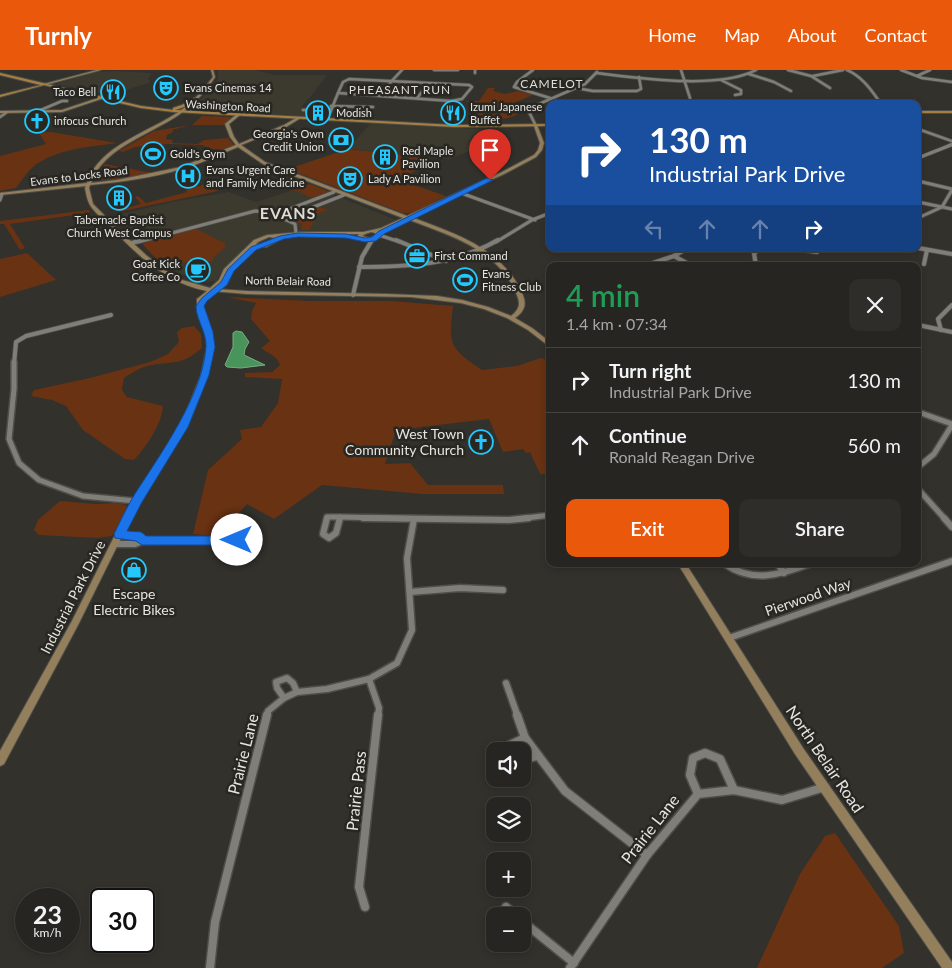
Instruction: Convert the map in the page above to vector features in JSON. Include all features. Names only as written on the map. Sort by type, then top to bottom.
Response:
[{"type":"main road","name":"Washington Road","points":[[0,74],[38,83],[54,84],[102,98],[181,112],[468,127],[546,125]]},
{"type":"main road","points":[[31,87],[34,85],[32,81]]},
{"type":"main road","points":[[38,83],[54,84]]},
{"type":"main road","points":[[0,96],[45,84]]},
{"type":"main road","points":[[0,96],[45,84]]},
{"type":"main road","points":[[21,91],[63,88]]},
{"type":"main road","points":[[156,109],[178,108],[194,99]]},
{"type":"main road","name":"Washington Road","points":[[185,108],[279,117]]},
{"type":"main road","points":[[921,112],[952,112]]},
{"type":"street","points":[[54,84],[100,70]]},
{"type":"street","points":[[89,184],[94,171],[102,160],[181,112],[203,91],[214,77],[212,70]]},
{"type":"street","points":[[388,85],[402,70]]},
{"type":"street","points":[[434,70],[457,71]]},
{"type":"street","points":[[533,70],[517,82],[514,87],[550,98]]},
{"type":"street","points":[[682,70],[683,80],[690,93],[690,98]]},
{"type":"street","points":[[354,295],[359,266],[366,244],[408,219],[461,195],[535,156],[540,150],[542,143],[529,112],[538,103],[592,80],[597,71],[639,77],[683,80],[718,79],[748,74],[756,70]]},
{"type":"street","points":[[788,70],[821,79],[830,88]]},
{"type":"street","points":[[813,76],[843,70]]},
{"type":"street","points":[[847,70],[858,75],[878,100]]},
{"type":"street","points":[[901,70],[915,76],[936,81],[952,82]]},
{"type":"street","points":[[915,76],[925,74],[930,70]]},
{"type":"street","points":[[748,74],[774,82],[791,91]]},
{"type":"street","points":[[575,88],[593,91],[637,92],[641,89],[639,77]]},
{"type":"street","points":[[321,120],[331,109],[337,93],[343,82],[349,79],[469,85],[472,87],[465,97],[458,100],[337,93]]},
{"type":"street","points":[[718,79],[741,90],[740,94],[735,96]]},
{"type":"street","points":[[203,91],[211,88]]},
{"type":"street","points":[[417,98],[422,92]]},
{"type":"street","points":[[0,112],[62,111],[102,98]]},
{"type":"street","points":[[39,111],[62,101],[67,102]]},
{"type":"street","points":[[303,110],[373,107]]},
{"type":"street","points":[[39,111],[65,112]]},
{"type":"street","points":[[0,117],[7,112]]},
{"type":"street","points":[[238,115],[227,124],[232,136],[239,145],[272,167],[448,234],[481,249],[500,264],[516,286],[522,303],[521,310],[512,318]]},
{"type":"street","points":[[233,119],[249,116]]},
{"type":"street","name":"Evans to Locks Road","points":[[1,194],[89,184],[162,173],[182,168],[285,126],[298,118]]},
{"type":"street","points":[[921,130],[952,143]]},
{"type":"street","points":[[921,157],[952,143]]},
{"type":"street","points":[[921,182],[952,189],[942,207],[921,217]]},
{"type":"street","name":"North Belair Road","points":[[89,184],[88,195],[91,204],[163,272],[179,281],[197,287],[233,292],[400,295],[448,299],[512,318],[534,331],[546,342]]},
{"type":"street","points":[[274,215],[336,191]]},
{"type":"street","points":[[462,193],[497,204],[506,211],[535,220]]},
{"type":"street","points":[[0,200],[1,194]]},
{"type":"street","points":[[283,219],[345,195]]},
{"type":"street","points":[[921,203],[952,209]]},
{"type":"street","points":[[132,244],[247,212],[262,211],[274,215],[296,225],[296,233]]},
{"type":"street","points":[[359,266],[405,267],[446,261],[481,249],[546,215]]},
{"type":"street","points":[[197,287],[223,282],[233,265],[253,244],[272,236],[296,233],[362,237],[371,231],[408,219]]},
{"type":"street","points":[[371,231],[377,237]]},
{"type":"street","points":[[233,265],[250,250],[286,236],[302,235],[388,238],[446,261]]},
{"type":"street","points":[[272,236],[279,239]]},
{"type":"street","points":[[362,237],[366,244]]},
{"type":"street","points":[[253,244],[260,246]]},
{"type":"street","points":[[921,249],[952,254]]},
{"type":"street","points":[[924,264],[927,250]]},
{"type":"street","points":[[656,262],[681,252]]},
{"type":"street","points":[[674,256],[685,262]]},
{"type":"street","points":[[223,282],[233,292]]},
{"type":"street","name":"Industrial Park Drive","points":[[0,761],[75,623],[136,501],[183,427],[204,375],[210,347],[209,332],[200,306],[204,297],[223,282]]},
{"type":"street","points":[[197,287],[202,291],[204,297],[233,292]]},
{"type":"street","points":[[941,330],[938,319],[952,305]]},
{"type":"street","points":[[111,315],[26,336],[16,342],[14,348],[14,389],[9,439],[18,463],[38,480],[83,496],[136,501]]},
{"type":"street","points":[[921,326],[952,332]]},
{"type":"street","points":[[921,413],[952,425],[934,454],[921,465]]},
{"type":"street","points":[[921,492],[952,527]]},
{"type":"street","points":[[340,517],[509,520],[546,516]]},
{"type":"street","name":"Prairie Lane","points":[[210,968],[215,922],[268,711],[284,698],[297,692],[327,689],[369,680],[397,663],[412,630],[407,558],[414,519]]},
{"type":"street","points":[[120,534],[141,537],[142,541]]},
{"type":"street","points":[[115,544],[135,544],[142,541],[237,540]]},
{"type":"street","name":"Pierwood Way","points":[[729,638],[952,561]]},
{"type":"street","name":"North Belair Road","points":[[684,567],[799,751],[949,968]]},
{"type":"street","points":[[730,567],[742,574],[761,577],[784,573],[801,567]]},
{"type":"street","points":[[780,567],[784,573]]},
{"type":"street","points":[[410,592],[460,588],[503,590]]},
{"type":"street","points":[[284,698],[277,688],[276,682],[287,678],[293,683],[297,692]]},
{"type":"street","name":"Prairie Pass","points":[[365,907],[359,887],[378,708],[369,680]]},
{"type":"street","points":[[506,683],[524,738],[564,791],[647,855]]},
{"type":"street","points":[[516,742],[524,738]]},
{"type":"street","points":[[698,794],[690,775],[693,758],[705,753],[720,759],[734,790]]},
{"type":"street","points":[[531,758],[537,756]]},
{"type":"street","name":"Prairie Lane","points":[[572,965],[647,855],[698,794],[734,790],[782,800],[825,787]]},
{"type":"street","points":[[531,929],[572,965]]},
{"type":"shaded area","points":[[218,70],[255,70],[275,75],[327,75],[301,107],[328,110],[322,117],[193,109],[218,79]]},
{"type":"shaded area","points":[[96,72],[152,73],[148,79],[149,83],[109,95],[56,84]]},
{"type":"shaded area","points":[[488,88],[495,88],[493,91],[505,94],[518,91],[533,95],[509,105],[527,109],[526,113],[518,111],[518,114],[512,117],[499,119],[468,111],[470,107],[490,104],[472,104],[466,101],[479,101]]},
{"type":"shaded area","points":[[676,99],[676,100],[626,100]]},
{"type":"shaded area","points":[[202,116],[231,117],[224,125],[192,125]]},
{"type":"shaded area","points":[[370,124],[481,129],[480,147],[449,159],[342,148],[352,144]]},
{"type":"shaded area","points":[[187,126],[172,130],[173,132],[167,135],[166,139],[173,140],[172,143],[198,144],[204,140],[228,138],[234,145],[218,151],[201,145],[168,144],[135,147],[123,152],[119,151],[154,131]]},
{"type":"shaded area","points":[[51,132],[117,143],[77,149],[49,157],[36,164],[16,188],[0,191],[0,156],[46,144],[39,133]]},
{"type":"shaded area","points":[[348,149],[425,157],[432,164],[409,174],[405,182],[446,196],[413,213],[403,213],[288,169]]},
{"type":"shaded area","points":[[105,164],[153,173],[120,180],[97,180],[101,175],[98,174]]},
{"type":"shaded area","points":[[209,183],[218,191],[123,211],[114,211],[141,204],[135,197],[138,196],[146,203],[187,192],[186,190]]},
{"type":"shaded area","points":[[310,184],[330,192],[311,198],[298,191],[288,190]]},
{"type":"shaded area","points":[[309,185],[396,220],[383,227],[354,232],[298,232],[270,235],[252,241],[223,269],[216,281],[202,282],[178,273],[166,266],[113,216],[172,202],[229,192],[256,202]]},
{"type":"shaded area","points":[[319,207],[328,210],[318,214],[309,230],[302,230],[302,224],[290,219]]},
{"type":"shaded area","points":[[89,210],[89,213],[10,224],[25,248],[20,250],[4,224],[0,224],[0,221]]},
{"type":"shaded area","points":[[196,229],[225,243],[225,247],[212,259],[214,260],[208,262],[202,259],[204,258],[202,257],[166,269],[143,245],[147,241]]},
{"type":"shaded area","points":[[27,253],[56,280],[0,297],[0,259]]},
{"type":"shaded area","points":[[227,297],[309,301],[391,301],[453,306],[451,330],[454,345],[457,351],[482,370],[517,366],[541,358],[546,360],[546,474],[540,474],[530,452],[526,453],[523,449],[503,452],[489,419],[396,430],[385,464],[410,463],[428,485],[503,485],[504,494],[422,494],[322,485],[274,519],[247,504],[217,536],[193,534],[208,470],[242,439],[240,430],[261,427],[278,403],[282,379],[245,377],[245,373],[272,372],[280,365],[275,357],[261,348],[270,341],[251,319],[256,303]]},
{"type":"shaded area","points":[[194,326],[201,334],[202,348],[184,360],[145,367],[124,378],[122,390],[127,397],[163,406],[160,420],[153,435],[134,460],[125,459],[83,430],[66,406],[52,400],[31,396],[34,390],[150,362],[168,354],[179,342],[177,332],[182,328]]},
{"type":"shaded area","points":[[236,331],[242,332],[249,342],[244,355],[265,365],[241,368],[227,367],[225,365],[233,347],[233,333]]},
{"type":"shaded area","points":[[60,501],[96,504],[115,503],[126,505],[127,509],[112,536],[97,538],[39,535],[34,530],[38,520]]},
{"type":"shaded area","points":[[835,833],[899,926],[904,953],[882,968],[757,968],[800,874],[825,836]]},
{"type":"place","name":"Evans Cinemas 14","points":[[166,88]]},
{"type":"place","name":"Taco Bell","points":[[113,92]]},
{"type":"place","name":"Modish","points":[[318,113]]},
{"type":"place","name":"Izumi Japanese Buffet","points":[[453,113]]},
{"type":"place","name":"infocus Church","points":[[37,121]]},
{"type":"place","name":"Georgia's Own Credit Union","points":[[341,140]]},
{"type":"place","name":"Gold's Gym","points":[[153,154]]},
{"type":"place","name":"Red Maple Pavilion","points":[[385,157]]},
{"type":"place","name":"Evans Urgent Care and Family Medicine","points":[[188,176]]},
{"type":"place","name":"Lady A Pavilion","points":[[350,179]]},
{"type":"place","name":"Tabernacle Baptist Church West Campus","points":[[119,198]]},
{"type":"place","name":"First Command","points":[[417,256]]},
{"type":"place","name":"Goat Kick Coffee Co","points":[[198,270]]},
{"type":"place","name":"Evans Fitness Club","points":[[465,280]]},
{"type":"place","name":"West Town Community Church","points":[[481,442]]},
{"type":"place","name":"Escape Electric Bikes","points":[[134,570]]},
{"type":"district","name":"CAMELOT","points":[[552,84]]},
{"type":"district","name":"PHEASANT RUN","points":[[400,90]]},
{"type":"district","name":"EVANS","points":[[288,213]]},
{"type":"route","points":[[237,540],[142,541],[141,537],[120,534],[136,501],[183,427],[204,375],[210,347],[209,332],[200,311],[200,306],[204,300],[225,283],[231,270],[254,248],[264,246],[282,237],[298,235],[346,236],[365,240],[374,239],[382,232],[490,180]]}]
